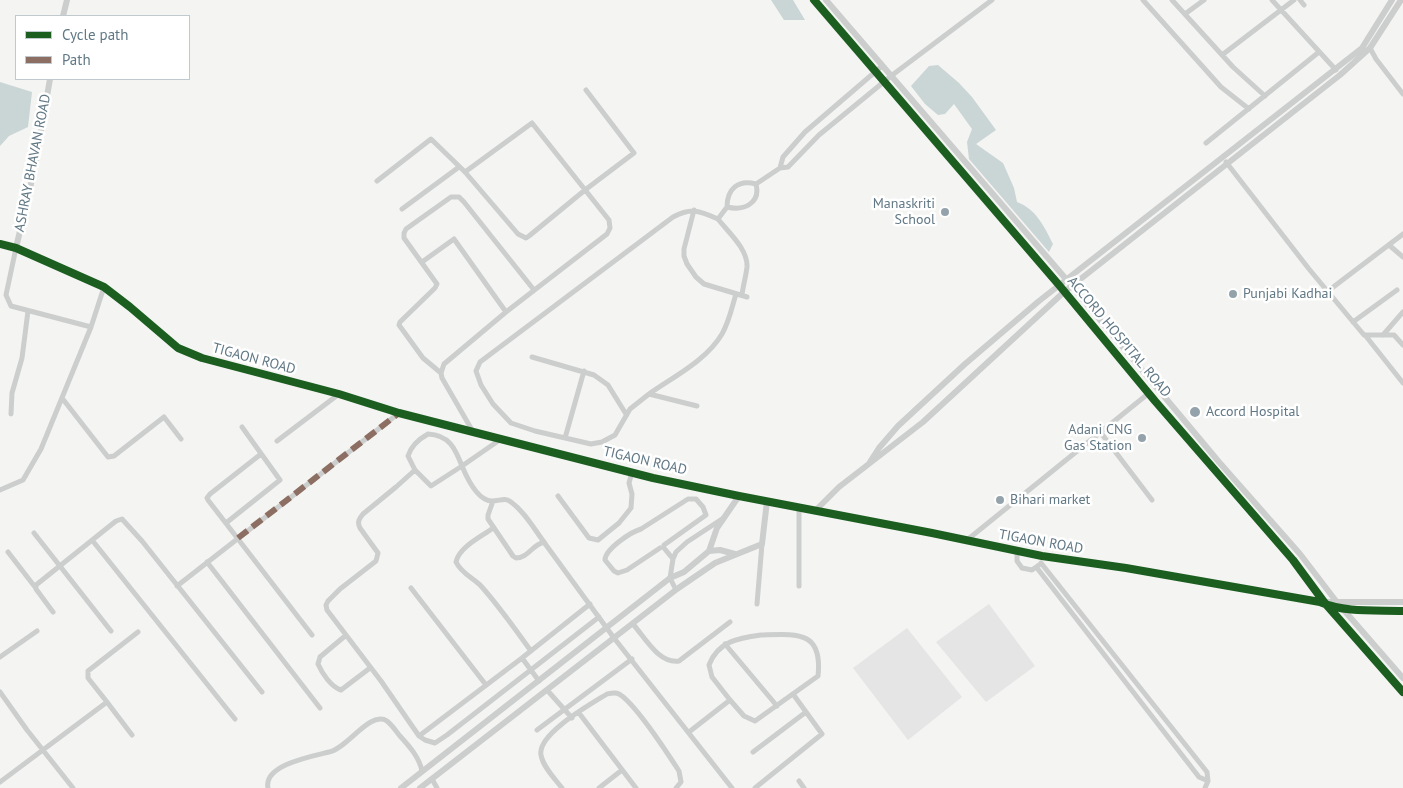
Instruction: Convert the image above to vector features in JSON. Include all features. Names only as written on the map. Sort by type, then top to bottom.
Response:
[{"type":"street","points":[[63,15],[67,0]]},
{"type":"street","name":"ACCORD HOSPITAL ROAD","points":[[814,0],[1293,560],[1323,603],[1403,692]]},
{"type":"street","points":[[826,0],[1066,279],[1219,462],[1300,554],[1336,601],[1403,678]]},
{"type":"street","points":[[718,219],[727,207],[727,198],[732,190],[741,183],[756,184],[780,168],[788,166],[819,135],[891,76],[992,0]]},
{"type":"street","points":[[1143,0],[1221,87],[1250,109]]},
{"type":"street","points":[[1172,0],[1222,55],[1266,96]]},
{"type":"street","points":[[1185,14],[1204,0]]},
{"type":"street","points":[[1272,0],[1336,70]]},
{"type":"street","points":[[1222,55],[1294,0]]},
{"type":"street","points":[[1300,0],[1304,5]]},
{"type":"street","points":[[869,464],[879,448],[898,426],[965,364],[1066,279],[1362,48],[1392,0]]},
{"type":"street","points":[[816,511],[829,496],[923,422],[1064,292],[1340,75],[1370,48],[1401,0]]},
{"type":"street","points":[[1370,48],[1376,59],[1403,94]]},
{"type":"street","points":[[1206,143],[1319,52]]},
{"type":"street","points":[[780,168],[783,157],[805,132],[882,66]]},
{"type":"street","name":"ASHRAY BHAVAN ROAD","points":[[16,248],[34,171],[50,80]]},
{"type":"street","points":[[377,181],[431,139],[465,172],[518,234],[526,238],[634,153],[586,90]]},
{"type":"street","points":[[465,172],[532,123],[609,220],[610,228],[607,234],[506,312],[444,364],[441,373],[442,378],[472,430]]},
{"type":"street","points":[[1223,156],[1328,291],[1403,383]]},
{"type":"street","points":[[402,209],[459,167]]},
{"type":"street","points":[[727,207],[737,210],[750,204],[756,197],[758,190],[756,184]]},
{"type":"street","points":[[441,373],[423,358],[399,324],[437,286],[437,282],[404,238],[404,233],[451,197],[459,197],[534,290]]},
{"type":"street","points":[[694,210],[684,249],[685,260],[696,277],[704,284],[742,295]]},
{"type":"street","points":[[694,210],[718,219],[735,239],[744,255],[747,266],[742,295],[723,333],[713,346],[701,357],[634,404],[626,414],[620,428],[614,434],[602,442],[591,444],[534,431],[511,423],[493,404],[480,385],[477,377],[477,366],[674,217],[684,211],[694,210]]},
{"type":"street","points":[[1328,291],[1403,234]]},
{"type":"street","points":[[422,262],[454,238],[506,312]]},
{"type":"street","name":"TIGAON ROAD","points":[[0,244],[16,248],[104,287],[178,348],[202,358],[339,394],[399,413],[632,472],[739,496],[967,540],[1017,551],[1042,559],[1126,568],[1323,603]]},
{"type":"street","points":[[1389,245],[1403,257]]},
{"type":"street","points":[[16,248],[3,294],[12,307],[91,327]]},
{"type":"street","points":[[0,490],[20,482],[26,476],[41,449],[91,327],[104,287]]},
{"type":"street","points":[[1353,322],[1397,290]]},
{"type":"street","points":[[11,414],[12,393],[22,358],[28,311]]},
{"type":"street","points":[[1383,335],[1403,312]]},
{"type":"street","points":[[1364,335],[1394,335],[1403,345]]},
{"type":"street","points":[[532,357],[584,371],[604,381],[612,390],[626,414]]},
{"type":"street","points":[[565,438],[584,371]]},
{"type":"street","points":[[967,540],[1149,393]]},
{"type":"street","points":[[277,441],[339,394]]},
{"type":"street","points":[[649,394],[697,406]]},
{"type":"street","points":[[62,398],[108,457],[114,456],[164,418],[181,439]]},
{"type":"street","points":[[177,586],[399,413]]},
{"type":"street","points":[[226,523],[280,480],[242,427]]},
{"type":"street","points":[[1100,433],[1152,500]]},
{"type":"street","points":[[501,439],[462,466],[431,486],[415,470],[408,456],[410,450],[422,437],[428,434],[437,434],[448,440],[462,466],[467,477],[483,498],[493,501],[510,500],[544,542],[614,638],[732,788]]},
{"type":"street","points":[[261,454],[208,496],[208,500],[312,635]]},
{"type":"street","points":[[415,470],[359,519],[358,524],[374,547],[378,557],[368,568],[333,595],[326,605],[330,616],[419,736],[430,743],[439,740],[599,617]]},
{"type":"street","points":[[558,496],[590,538],[598,540],[619,523],[630,508],[632,494],[629,483],[632,472]]},
{"type":"street","points":[[401,788],[670,578],[684,572],[709,551],[717,528],[739,496]]},
{"type":"street","points":[[688,499],[696,499],[704,507],[706,515],[663,547],[622,573],[616,573],[605,560],[607,551],[634,531],[641,530],[688,499]]},
{"type":"street","points":[[493,501],[488,515],[493,528],[516,558],[522,558],[534,546],[544,542]]},
{"type":"street","points":[[757,604],[767,501]]},
{"type":"street","points":[[799,508],[799,586]]},
{"type":"street","points":[[35,587],[116,521],[122,519],[262,692]]},
{"type":"street","points":[[676,590],[670,578],[673,559],[680,547],[712,524],[723,519]]},
{"type":"street","points":[[493,528],[465,549],[456,562],[465,574],[481,587],[531,651]]},
{"type":"street","points":[[34,533],[111,631]]},
{"type":"street","points":[[92,540],[235,719]]},
{"type":"street","points":[[420,788],[676,590],[715,563],[762,544]]},
{"type":"street","points":[[663,547],[673,559]]},
{"type":"street","points":[[709,551],[720,550],[735,554]]},
{"type":"street","points":[[1017,551],[1017,561],[1022,568],[1032,570],[1037,568],[1042,559],[1207,772],[1208,781],[1205,788]]},
{"type":"street","points":[[8,552],[53,612]]},
{"type":"street","points":[[207,562],[320,708]]},
{"type":"street","points":[[1037,568],[1199,777],[1208,781]]},
{"type":"street","points":[[411,588],[486,685]]},
{"type":"street","points":[[1323,603],[1336,601],[1403,602]]},
{"type":"street","points":[[1323,603],[1361,610],[1403,611]]},
{"type":"street","points":[[419,736],[590,604]]},
{"type":"street","points":[[633,624],[658,653],[666,660],[672,662],[679,661],[730,622]]},
{"type":"street","points":[[0,657],[37,630]]},
{"type":"street","points":[[132,735],[88,678],[88,671],[138,632]]},
{"type":"street","points":[[769,635],[804,636],[817,651],[818,676],[755,721],[744,716],[710,672],[711,660],[716,652],[725,644],[740,638],[769,635]]},
{"type":"street","points":[[345,636],[320,658],[318,664],[320,669],[335,687],[340,690],[370,668]]},
{"type":"street","points":[[725,644],[777,706]]},
{"type":"street","points":[[522,658],[539,681]]},
{"type":"street","points":[[537,730],[632,660]]},
{"type":"street","points":[[546,690],[572,718]]},
{"type":"street","points":[[0,692],[73,788]]},
{"type":"street","points":[[562,788],[545,765],[540,752],[548,737],[579,713],[614,692],[620,694],[653,734],[679,771],[681,782],[676,788]]},
{"type":"street","points":[[755,788],[822,734],[793,694]]},
{"type":"street","points":[[689,732],[730,700]]},
{"type":"street","points":[[0,782],[107,702]]},
{"type":"street","points":[[753,752],[806,712]]},
{"type":"street","points":[[579,713],[636,788]]},
{"type":"street","points":[[268,788],[270,775],[280,768],[309,757],[338,750],[367,724],[379,719],[387,721],[409,746],[418,758],[422,771]]},
{"type":"street","points":[[599,788],[622,770]]},
{"type":"street","points":[[432,778],[437,788]]},
{"type":"street","points":[[799,781],[804,788]]},
{"type":"shaded area","points":[[771,0],[793,0],[805,20],[784,20]]},
{"type":"shaded area","points":[[938,65],[972,97],[996,130],[976,144],[1003,163],[1014,188],[1017,202],[1024,205],[1034,214],[1050,237],[1053,244],[1049,252],[969,159],[967,142],[972,129],[954,104],[945,114],[938,115],[925,104],[911,86],[929,66]]},
{"type":"shaded area","points":[[0,82],[32,92],[28,127],[9,136],[0,146]]},
{"type":"shaded area","points":[[989,604],[1035,666],[986,702],[936,642]]},
{"type":"shaded area","points":[[907,628],[962,697],[908,740],[853,668]]},
{"type":"marked path","points":[[238,538],[399,413]]},
{"type":"cycle path","points":[[814,0],[1059,285],[1155,401],[1293,560],[1324,602],[1403,692]]},
{"type":"cycle path","points":[[0,244],[16,248],[104,287],[178,348],[202,358],[339,394],[399,413],[653,478],[1042,556],[1126,568],[1320,602],[1340,608],[1403,611]]},
{"type":"place","name":"Manaskriti School","points":[[945,212]]},
{"type":"place","name":"Punjabi Kadhai","points":[[1233,294]]},
{"type":"place","name":"Accord Hospital","points":[[1195,412]]},
{"type":"place","name":"Adani CNG Gas Station","points":[[1142,438]]},
{"type":"place","name":"Bihari market","points":[[1000,500]]}]
